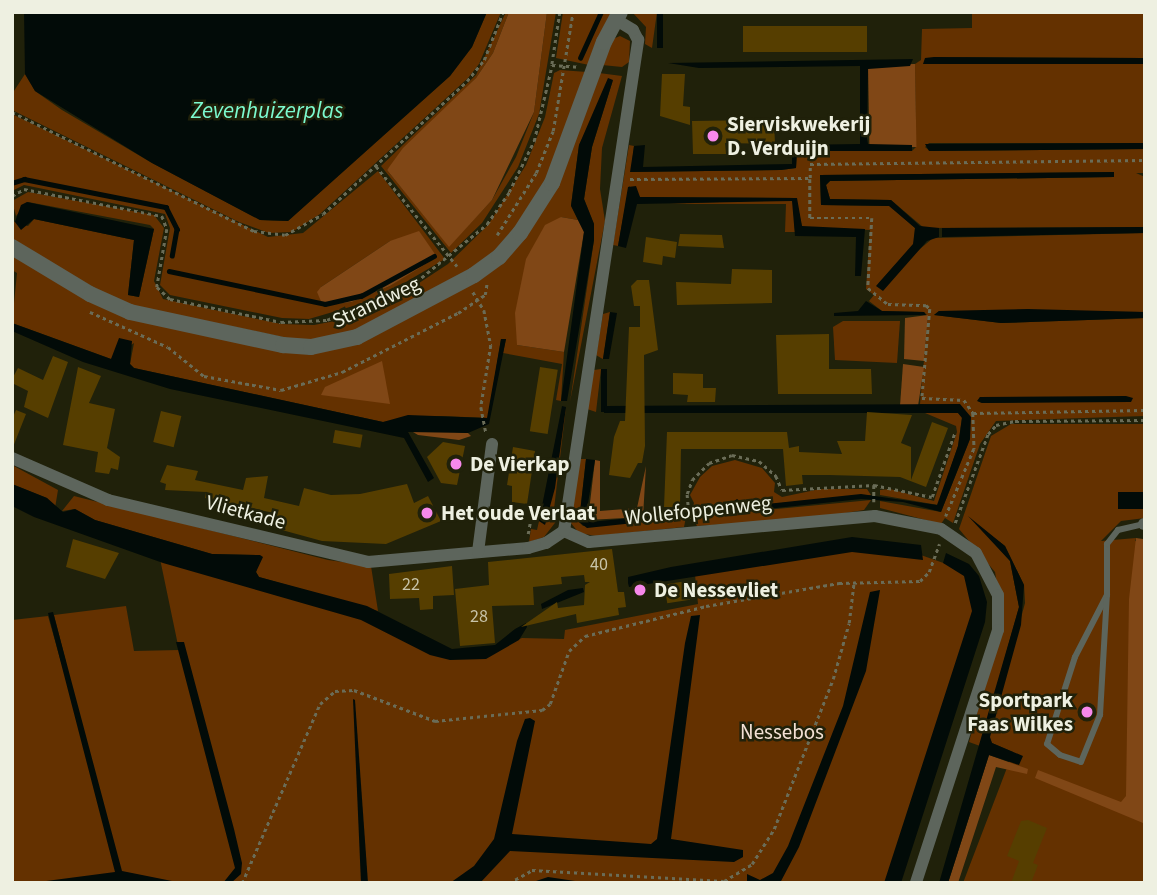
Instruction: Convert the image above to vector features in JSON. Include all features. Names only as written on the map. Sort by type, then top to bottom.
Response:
[{"type":"street","name":"Strandweg","points":[[12,247],[119,309],[283,345],[311,347],[336,344],[383,326],[485,268],[520,233],[552,183],[594,69],[617,16]]},
{"type":"street","points":[[564,531],[638,40],[633,30],[617,16]]},
{"type":"street","points":[[478,552],[489,438]]},
{"type":"street","name":"Vlietkade","points":[[12,458],[108,500],[368,562],[546,543],[564,531]]},
{"type":"street","name":"Wollefoppenweg","points":[[564,531],[589,542],[875,516],[946,531],[976,553],[989,572],[998,594],[998,630],[916,883]]},
{"type":"lane","points":[[1107,595],[1075,657],[1047,744],[1060,755],[1081,762],[1100,715],[1107,595],[1107,544],[1118,530],[1144,524]]},
{"type":"path","points":[[12,112],[254,231],[285,235],[323,214],[467,81],[484,60],[503,12]]},
{"type":"path","points":[[12,196],[24,189],[162,216],[167,229],[157,287],[170,299],[281,321],[327,320],[416,282],[487,224],[509,192],[534,141],[552,65],[560,12]]},
{"type":"path","points":[[490,244],[536,173],[553,131],[573,12]]},
{"type":"path","points":[[552,65],[594,69]]},
{"type":"path","points":[[946,531],[974,449],[973,413],[964,400],[922,398],[930,309],[926,304],[888,304],[868,288],[872,218],[810,218],[810,164],[1145,160]]},
{"type":"path","points":[[618,179],[810,178]]},
{"type":"path","points":[[79,304],[168,348],[204,376],[281,390],[342,372],[478,302],[485,295],[485,268]]},
{"type":"path","points":[[973,413],[1145,410]]},
{"type":"path","points":[[481,413],[489,438]]},
{"type":"path","points":[[242,883],[320,704],[335,691],[354,690],[435,721],[542,710],[550,704],[569,651],[585,636],[706,606],[854,581],[920,581],[929,572],[937,546],[988,434],[996,425],[1015,421],[1145,420]]},
{"type":"path","points":[[690,523],[688,509],[692,480],[709,463],[732,455],[759,461],[776,476],[782,490],[874,487],[932,497],[955,432]]},
{"type":"path","points":[[874,487],[875,508]]},
{"type":"path","points":[[509,883],[532,870],[723,881],[752,864],[774,829],[833,679],[849,623],[854,581]]},
{"type":"green space","points":[[487,12],[501,12],[479,64],[468,78],[320,214],[292,232],[269,233],[239,222],[12,110],[12,94],[25,74],[35,91],[62,110],[152,163],[260,220],[288,221],[450,76],[472,47]]},
{"type":"green space","points":[[506,12],[509,12],[493,53],[476,78],[387,170],[449,246],[492,200],[516,157],[534,112],[547,12],[556,12],[539,114],[518,167],[482,223],[451,253],[381,166],[476,75]]},
{"type":"green space","points":[[563,12],[612,12],[589,65],[556,58]]},
{"type":"green space","points":[[632,12],[657,12],[652,48],[645,44],[646,27]]},
{"type":"green space","points":[[972,12],[1145,12],[1145,58],[934,57],[1145,64],[1145,143],[929,143],[925,147],[930,151],[1145,149],[1145,173],[1136,173],[1145,177],[1145,227],[924,228],[891,200],[830,199],[826,185],[830,181],[1114,177],[1114,172],[820,175],[821,205],[890,206],[915,228],[914,244],[877,285],[933,238],[1145,233],[1145,312],[939,311],[934,315],[1001,323],[1145,318],[1145,416],[996,421],[980,444],[953,523],[945,518],[941,524],[880,508],[880,501],[941,512],[970,439],[960,405],[920,404],[928,316],[924,312],[882,311],[869,301],[874,295],[866,289],[870,230],[802,227],[796,198],[640,197],[629,186],[618,246],[613,245],[629,145],[634,146],[631,172],[781,170],[796,168],[797,151],[912,151],[916,147],[915,64],[921,60],[922,29],[972,28]],"holes":[[[980,397],[1133,401],[982,403],[978,401]]]},
{"type":"green space","points":[[620,36],[630,41],[629,62],[622,67],[602,65],[613,39]]},
{"type":"green space","points":[[560,70],[587,72],[546,179],[518,225],[488,259],[354,332],[301,341],[121,303],[12,241],[12,221],[28,226],[34,219],[134,240],[128,295],[139,297],[154,229],[150,225],[28,202],[16,216],[12,201],[28,192],[154,215],[164,228],[154,281],[163,299],[281,324],[314,325],[340,320],[413,287],[448,264],[488,225],[526,165],[545,117],[554,73]]},
{"type":"green space","points":[[599,73],[622,76],[602,148],[600,189],[605,221],[570,402],[594,240],[594,224],[584,199],[592,147],[613,80],[579,145],[571,205],[578,220],[561,217],[517,345],[564,352],[561,401],[556,400],[562,364],[503,353],[506,339],[501,339],[488,418],[441,416],[383,422],[134,368],[130,364],[134,343],[111,359],[12,323],[17,273],[12,270],[12,254],[87,299],[280,351],[359,343],[468,285],[506,258]]},
{"type":"green space","points":[[12,114],[268,237],[303,233],[378,171],[445,259],[377,299],[309,319],[282,318],[170,295],[160,285],[170,228],[165,214],[24,185],[12,191]],"holes":[[[390,241],[436,256],[390,286],[352,302],[323,306],[321,287]]]},
{"type":"green space","points":[[793,201],[795,232],[785,232],[786,204],[669,204]]},
{"type":"green space","points":[[610,312],[603,359],[596,355],[603,314]]},
{"type":"green space","points":[[843,321],[900,321],[897,363],[835,360],[833,327]]},
{"type":"green space","points":[[601,369],[596,412],[587,409],[594,370]]},
{"type":"green space","points":[[566,407],[554,509],[558,519],[544,537],[529,542],[531,529],[537,530],[539,521],[545,524]]},
{"type":"green space","points":[[925,413],[958,413],[962,417],[958,446],[938,505],[880,495],[880,490],[890,489],[934,501],[957,432],[956,426]]},
{"type":"green space","points":[[1011,424],[1145,424],[1145,492],[1118,492],[1118,509],[1145,509],[1145,518],[1121,521],[1101,541],[1136,538],[1135,541],[1145,542],[1145,883],[963,883],[1013,752],[992,743],[989,737],[1025,603],[1024,585],[1005,546],[982,529],[1010,561],[1019,607],[980,746],[969,742],[1003,621],[995,572],[959,529],[991,436]]},
{"type":"green space","points":[[577,459],[586,459],[579,522],[583,526],[686,517],[684,527],[596,536],[579,533],[570,522]]},
{"type":"green space","points":[[735,460],[762,468],[775,483],[774,492],[782,497],[820,489],[867,489],[871,495],[747,506],[730,501],[723,509],[691,512],[694,503],[690,495],[700,477],[712,466]]},
{"type":"green space","points":[[12,465],[58,490],[55,508],[47,498],[12,484]]},
{"type":"green space","points":[[74,496],[328,560],[371,566],[378,611],[259,577],[256,572],[260,555],[212,554],[95,520],[75,509],[62,511]]},
{"type":"green space","points":[[871,500],[864,510],[814,518],[697,526],[692,517]]},
{"type":"green space","name":"Nessebos","points":[[884,542],[969,572],[981,604],[892,883],[12,883],[12,620],[48,616],[61,662],[66,662],[54,615],[126,606],[134,651],[179,650],[159,554],[345,607],[417,645],[474,657],[522,638],[564,639],[565,630],[698,604],[695,575]]},
{"type":"shaded area","points":[[509,12],[547,12],[534,112],[492,200],[449,247],[387,170],[403,148],[476,78],[493,53]]},
{"type":"shaded area","points":[[915,64],[916,147],[869,148],[868,65]]},
{"type":"shaded area","points":[[561,217],[578,220],[584,232],[564,352],[517,345],[515,313],[526,259],[545,225]]},
{"type":"shaded area","points":[[419,231],[437,257],[390,286],[352,302],[323,306],[317,292],[321,287],[390,241]]},
{"type":"shaded area","points":[[928,315],[924,361],[904,359],[905,318]]},
{"type":"shaded area","points":[[382,361],[390,404],[321,395],[325,387]]},
{"type":"shaded area","points":[[903,364],[924,367],[918,406],[900,406]]},
{"type":"shaded area","points":[[416,429],[468,433],[471,436],[459,440],[418,435],[413,432]]},
{"type":"shaded area","points":[[595,460],[600,461],[600,511],[637,508],[646,466],[643,517],[588,520]]},
{"type":"shaded area","points":[[1136,538],[1143,539],[1143,823],[1035,778],[1038,770],[1121,802],[1126,796],[1129,599]]},
{"type":"shaded area","points":[[989,755],[1028,769],[1027,774],[996,767],[958,883],[948,883]]},
{"type":"water","name":"Zevenhuizerplas","points":[[24,12],[487,12],[472,47],[450,76],[288,221],[260,220],[152,163],[35,91],[25,74]]},
{"type":"water","points":[[657,12],[663,12],[663,48],[657,48]]},
{"type":"water","points":[[925,58],[1145,58],[1145,64],[923,64]]},
{"type":"water","points":[[913,59],[910,66],[868,69],[867,138],[868,144],[912,145],[912,151],[797,151],[796,168],[781,170],[630,172],[634,146],[645,145],[643,167],[792,164],[792,145],[860,144],[860,66],[699,68],[668,63]]},
{"type":"water","points":[[608,78],[613,80],[592,147],[584,199],[594,224],[594,240],[567,401],[561,401],[584,232],[571,206],[579,145]]},
{"type":"water","points":[[1145,143],[1145,149],[929,151],[925,144]]},
{"type":"water","points":[[1114,172],[1114,177],[830,181],[826,185],[830,199],[891,200],[920,226],[939,228],[939,237],[927,241],[883,291],[876,286],[913,244],[915,228],[889,206],[821,205],[820,175]]},
{"type":"water","points":[[636,186],[640,197],[797,198],[802,226],[865,229],[861,276],[855,276],[856,237],[795,236],[792,201],[637,204],[626,248],[618,246],[628,187]]},
{"type":"water","points":[[27,202],[154,229],[139,297],[128,295],[134,240],[34,219],[21,230],[15,222],[21,205]]},
{"type":"water","points":[[1145,227],[1145,233],[942,237],[942,228]]},
{"type":"water","points":[[866,301],[882,311],[924,312],[926,315],[834,316],[834,313],[858,311]]},
{"type":"water","points":[[1028,309],[1145,312],[1145,318],[1001,323],[934,315],[939,311]]},
{"type":"water","points":[[610,312],[617,313],[609,359],[603,359]]},
{"type":"water","points":[[12,323],[111,359],[119,338],[132,341],[130,364],[134,368],[383,422],[408,415],[487,418],[501,339],[506,339],[489,424],[468,433],[408,432],[434,478],[428,482],[404,438],[170,389],[83,362],[12,331]]},
{"type":"water","points":[[601,369],[607,369],[607,412],[601,412]]},
{"type":"water","points":[[980,397],[1133,398],[1131,402],[982,403],[977,401]]},
{"type":"water","points":[[960,404],[971,417],[970,439],[941,512],[903,502],[861,499],[587,528],[579,522],[586,459],[595,460],[586,516],[590,522],[723,509],[737,499],[747,506],[861,494],[937,505],[958,446],[962,418],[958,413],[604,413],[605,406]]},
{"type":"water","points":[[562,406],[566,407],[555,488],[545,525],[539,521]]},
{"type":"water","points":[[12,484],[47,498],[63,512],[75,509],[95,520],[212,554],[260,555],[263,557],[256,572],[259,577],[367,606],[452,649],[495,645],[515,629],[526,623],[527,627],[519,640],[486,659],[450,660],[430,655],[361,620],[163,563],[34,517],[12,506]]},
{"type":"water","points":[[1118,492],[1145,492],[1145,509],[1118,509]]},
{"type":"water","points":[[968,516],[1005,546],[1024,585],[1021,625],[990,737],[992,743],[1023,756],[1019,765],[989,755],[948,883],[939,883],[1019,607],[1010,561]]},
{"type":"water","points":[[852,537],[921,545],[923,560],[852,552],[629,587],[628,583],[628,577],[671,567]]},
{"type":"water","points":[[946,553],[969,564],[979,576],[987,602],[985,622],[901,883],[884,883],[972,611],[964,576],[943,563]]},
{"type":"water","points":[[583,588],[584,592],[542,609],[541,604],[568,590]]},
{"type":"water","points":[[880,590],[866,671],[799,847],[780,883],[747,883],[747,874],[760,880],[773,873],[788,846],[843,706],[870,592]]},
{"type":"water","points":[[53,612],[122,871],[182,883],[31,883],[115,872],[48,613]]},
{"type":"water","points":[[700,615],[671,839],[743,850],[743,857],[734,862],[510,851],[480,883],[450,883],[474,866],[494,839],[517,741],[525,719],[535,721],[512,834],[651,844],[657,839],[685,643],[691,616]]},
{"type":"water","points":[[176,642],[184,642],[242,863],[241,874],[231,883],[223,883],[235,868]]},
{"type":"water","points":[[353,699],[355,700],[368,883],[361,883]]},
{"type":"water","points":[[548,877],[575,881],[627,883],[530,883]]},
{"type":"building","points":[[743,26],[867,26],[867,52],[743,52]]},
{"type":"building","points":[[662,74],[685,74],[683,106],[690,107],[690,125],[660,116]]},
{"type":"building","points":[[774,120],[775,144],[725,143],[726,154],[693,154],[692,121]]},
{"type":"building","points":[[680,234],[722,235],[724,248],[678,246]]},
{"type":"building","points":[[646,237],[677,242],[675,258],[663,256],[662,265],[643,262]]},
{"type":"building","points":[[732,269],[772,270],[772,303],[677,305],[676,282],[731,284]]},
{"type":"building","points":[[637,280],[649,280],[658,350],[644,355],[645,446],[642,463],[638,463],[630,478],[609,475],[614,437],[620,421],[625,421],[629,327],[640,327],[640,306],[634,306],[631,286]]},
{"type":"building","points":[[829,334],[829,369],[871,369],[872,394],[778,394],[776,335]]},
{"type":"building","points":[[53,356],[68,362],[48,418],[24,407],[28,391],[12,383],[12,379],[18,368],[43,380]]},
{"type":"building","points":[[78,367],[101,376],[89,403],[115,409],[107,448],[120,457],[118,470],[111,468],[109,474],[95,472],[98,452],[63,445]]},
{"type":"building","points":[[540,367],[558,370],[548,434],[530,431]]},
{"type":"building","points":[[673,373],[703,374],[703,388],[716,388],[715,402],[687,402],[688,395],[673,394]]},
{"type":"building","points":[[16,410],[26,414],[13,447],[12,419]]},
{"type":"building","points":[[161,411],[181,416],[174,447],[153,442]]},
{"type":"building","points":[[867,412],[912,415],[901,443],[911,447],[911,480],[932,422],[948,428],[926,487],[900,477],[829,475],[802,475],[803,484],[786,486],[783,449],[681,449],[680,507],[664,507],[667,432],[787,432],[789,448],[799,446],[799,452],[842,454],[837,441],[865,441]]},
{"type":"building","points":[[335,430],[363,435],[360,448],[333,443]]},
{"type":"building","points":[[443,442],[465,446],[457,485],[441,483],[427,457]]},
{"type":"building","points":[[513,447],[535,451],[527,504],[512,502],[512,486],[507,485]]},
{"type":"building","points":[[167,465],[198,471],[195,480],[243,490],[246,478],[268,476],[264,498],[299,506],[304,488],[331,495],[360,494],[407,484],[414,503],[428,496],[441,521],[386,544],[322,541],[271,527],[274,513],[205,498],[206,492],[165,490],[166,484],[160,482]]},
{"type":"building","points":[[73,539],[119,553],[105,579],[66,567]]},
{"type":"building","points":[[612,549],[618,592],[624,592],[626,607],[618,608],[619,615],[577,623],[576,614],[521,627],[557,602],[558,608],[584,605],[585,585],[590,582],[585,582],[584,575],[561,577],[562,584],[533,587],[534,605],[492,606],[495,643],[460,646],[455,589],[489,585],[488,562]]},
{"type":"building","points":[[452,566],[454,595],[433,596],[433,609],[420,610],[419,598],[390,599],[389,574]]},
{"type":"building","points":[[687,581],[690,600],[667,603],[664,585]]},
{"type":"building","points":[[1028,820],[1047,828],[1033,863],[1038,865],[1031,883],[1011,883],[1019,861],[1007,856],[1021,821]]},
{"type":"waterway","points":[[580,58],[601,12]]},
{"type":"waterway","points":[[12,183],[24,179],[166,207],[177,229],[172,256]]},
{"type":"waterway","points":[[169,271],[325,304],[361,296],[434,256]]},
{"type":"place","name":"Sierviskwekerij D. Verduijn","points":[[713,136]]},
{"type":"place","name":"De Vierkap","points":[[456,464]]},
{"type":"place","name":"Het oude Verlaat","points":[[427,513]]},
{"type":"place","name":"De Nessevliet","points":[[640,590]]},
{"type":"place","name":"Sportpark Faas Wilkes","points":[[1087,712]]}]
